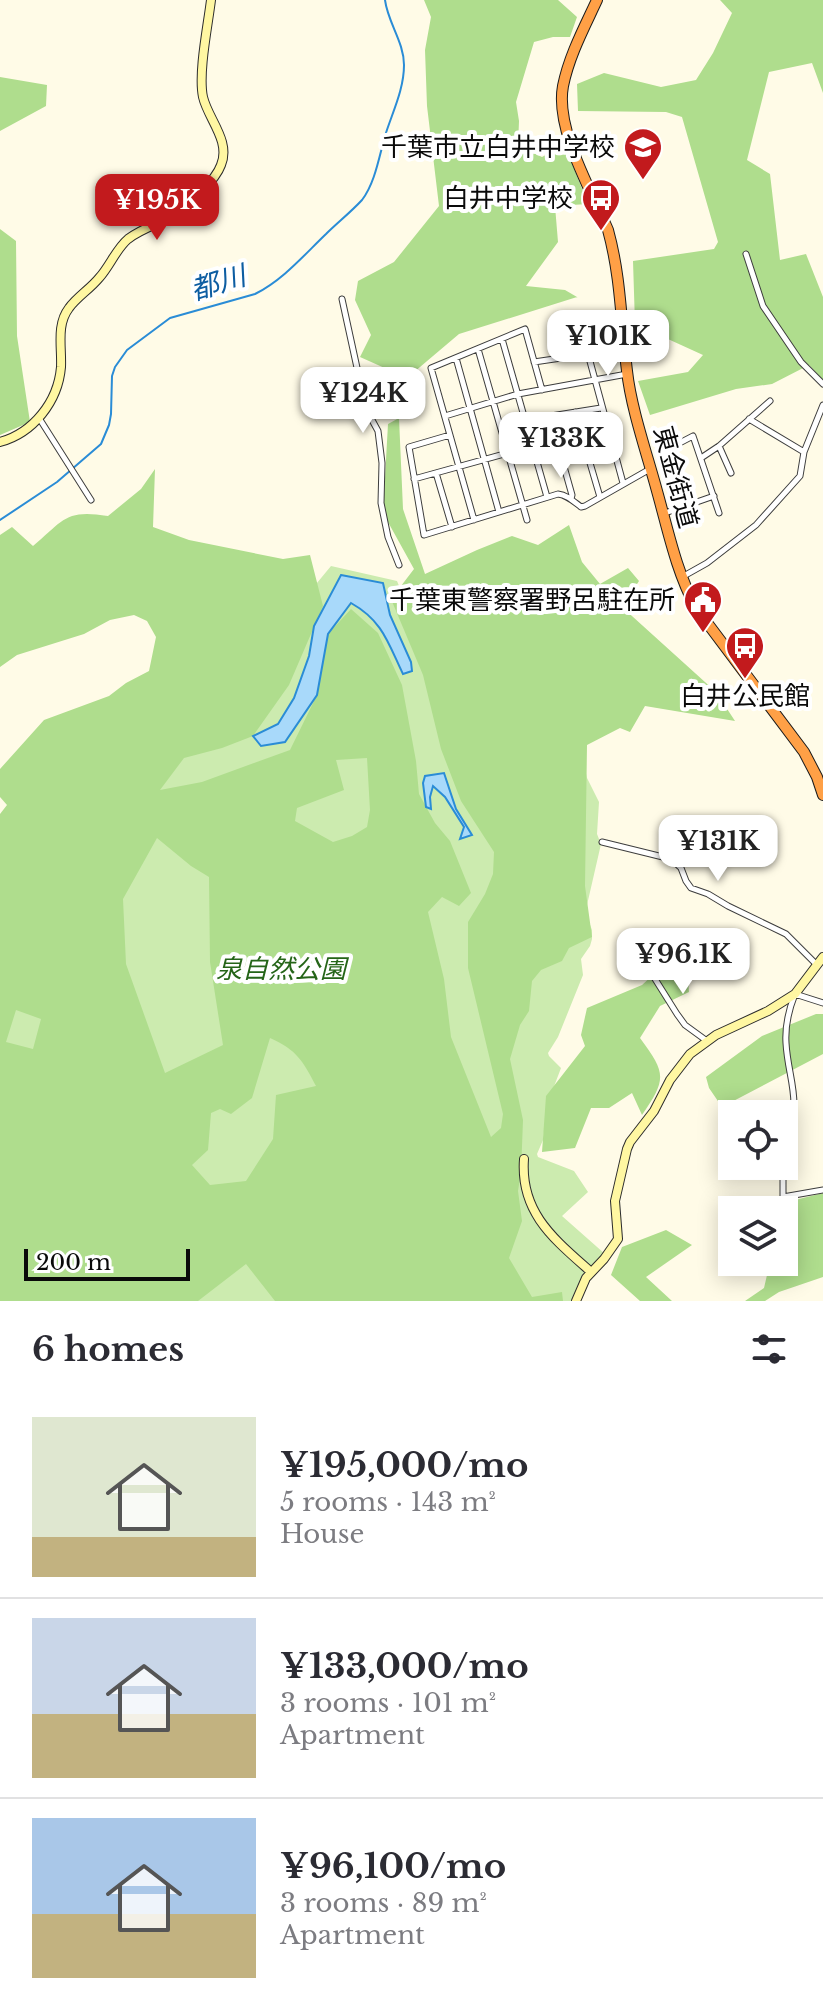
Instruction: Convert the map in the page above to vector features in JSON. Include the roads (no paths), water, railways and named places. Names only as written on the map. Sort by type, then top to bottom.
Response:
[{"type":"highway","name":"東金街道","points":[[597,0],[566,72],[562,108],[570,143],[612,245],[619,275],[627,374],[651,468],[688,593],[703,620],[804,752],[823,795]]},
{"type":"street","points":[[0,442],[21,435],[39,418],[51,399],[59,379],[62,320],[70,305],[98,280],[124,242],[183,209],[215,177],[223,162],[221,137],[207,111],[201,86],[211,0]]},
{"type":"street","points":[[746,254],[763,306],[801,362],[823,384]]},
{"type":"street","points":[[342,299],[366,409],[378,431],[382,463],[381,503],[388,537],[399,565]]},
{"type":"street","points":[[474,520],[431,368],[525,329],[542,390]]},
{"type":"street","points":[[502,339],[547,497]]},
{"type":"street","points":[[478,349],[527,520]]},
{"type":"street","points":[[534,362],[588,354],[623,483]]},
{"type":"street","points":[[456,358],[499,512]]},
{"type":"street","points":[[445,416],[518,394],[627,374]]},
{"type":"street","points":[[701,458],[770,401]]},
{"type":"street","points":[[682,577],[707,563],[756,525],[800,476],[804,452],[823,405]]},
{"type":"street","points":[[526,420],[601,408]]},
{"type":"street","points":[[575,412],[600,497]]},
{"type":"street","points":[[550,417],[571,499]]},
{"type":"street","points":[[39,418],[91,500]]},
{"type":"street","points":[[749,419],[804,452]]},
{"type":"street","points":[[450,435],[409,447],[424,535],[547,497],[563,495],[581,507],[651,468]]},
{"type":"street","points":[[685,506],[670,448],[693,436],[719,513]]},
{"type":"street","points":[[414,479],[533,446]]},
{"type":"street","points":[[719,446],[731,473]]},
{"type":"street","points":[[436,473],[452,527]]},
{"type":"street","points":[[664,513],[714,496]]},
{"type":"street","points":[[602,842],[671,859],[681,868],[691,888],[786,934],[820,960],[791,1004],[786,1035],[794,1100]]},
{"type":"street","points":[[645,963],[685,1025],[707,1041]]},
{"type":"street","points":[[795,994],[823,1003]]},
{"type":"street","points":[[576,1301],[591,1272],[618,1239],[615,1201],[630,1142],[654,1111],[664,1089],[682,1063],[707,1041],[795,994]]},
{"type":"street","points":[[524,1159],[524,1184],[537,1217],[558,1243],[591,1272]]},
{"type":"street","points":[[783,1180],[783,1197],[823,1190]]},
{"type":"water","points":[[341,575],[383,583],[390,615],[412,671],[403,674],[378,625],[351,603],[328,634],[317,695],[285,742],[261,746],[253,736],[278,724],[294,698],[309,656],[314,626]]},
{"type":"water","points":[[444,773],[456,809],[472,835],[460,839],[464,827],[445,797],[433,786],[431,809],[426,807],[425,776]]},
{"type":"waterway","name":"都川","points":[[0,520],[57,482],[101,444],[111,414],[112,376],[127,350],[170,318],[255,294],[275,282],[362,200],[373,178],[403,74],[401,48],[385,0]]},
{"type":"place","name":"千葉市立白井中学校","points":[[643,181]]},
{"type":"place","name":"白井中学校","points":[[601,232]]},
{"type":"place","name":"千葉東警察署野呂駐在所","points":[[703,634]]},
{"type":"place","name":"白井公民館","points":[[745,680]]},
{"type":"park label","name":"泉自然公園","points":[[281,969]]}]
